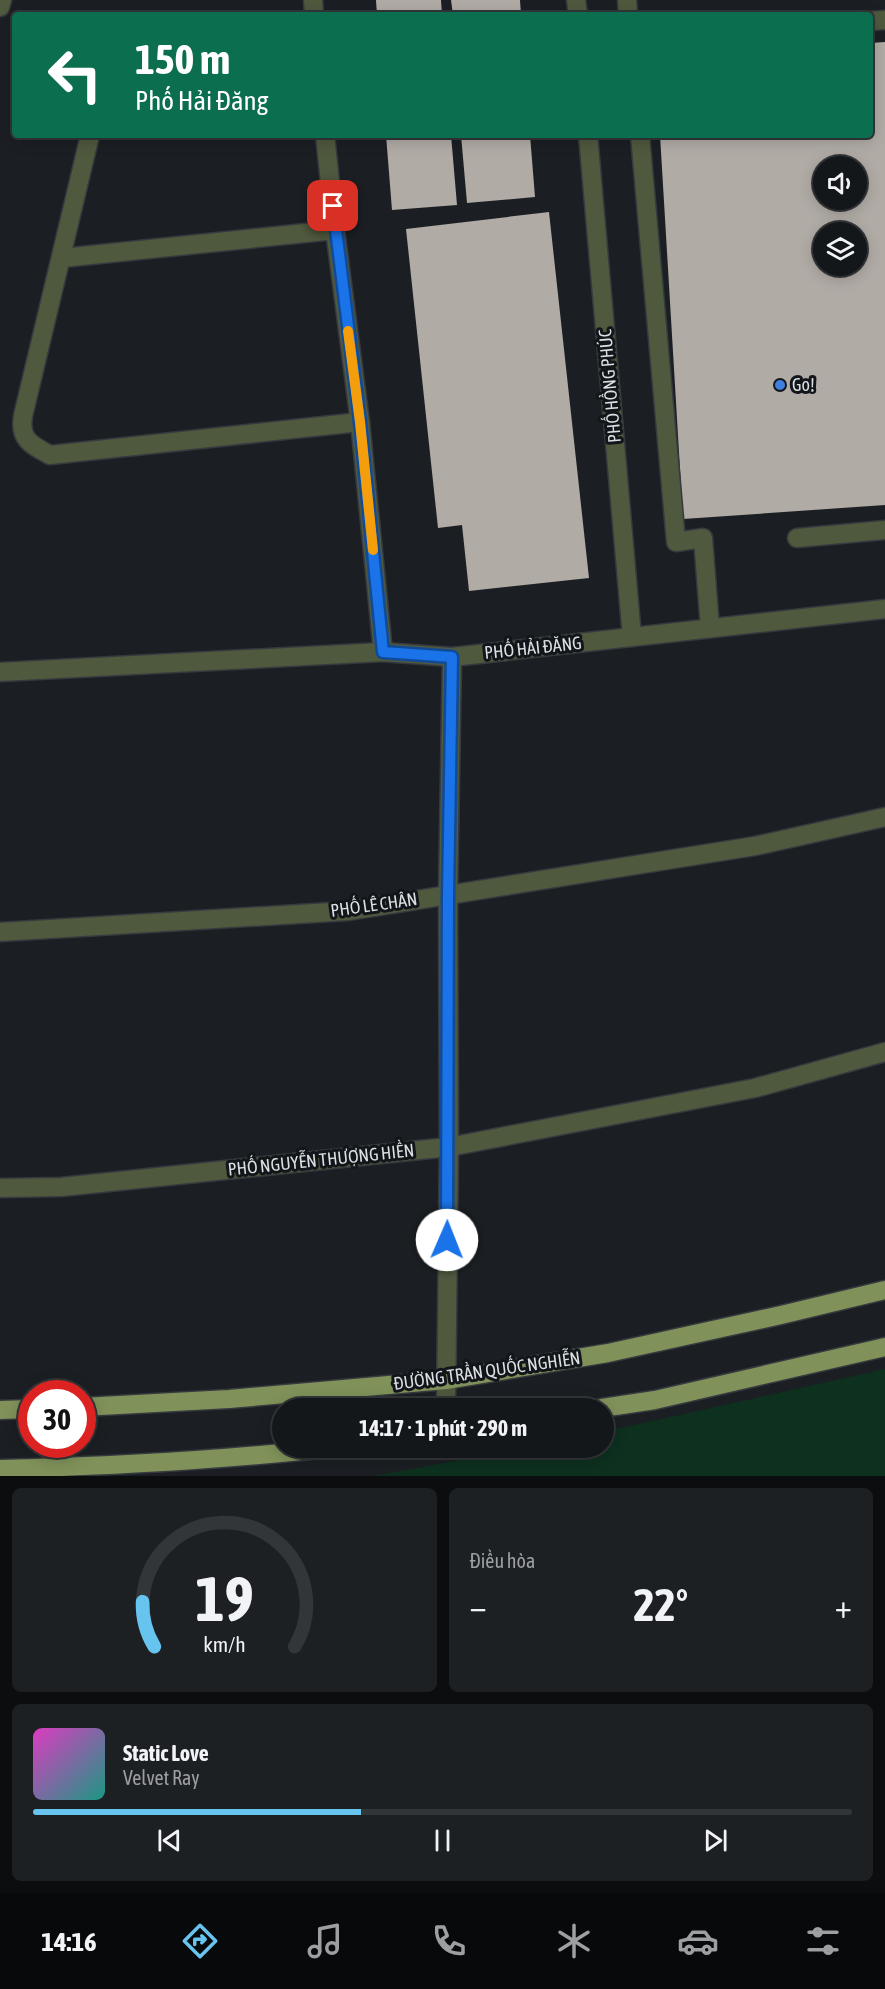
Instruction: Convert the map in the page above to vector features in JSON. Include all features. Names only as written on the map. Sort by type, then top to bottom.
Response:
[{"type":"main road","name":"ĐƯỜNG TRẦN QUỐC NGHIỄN","points":[[96,1406],[229,1399],[446,1380],[608,1353],[885,1290]]},
{"type":"main road","points":[[614,1406],[655,1400],[885,1347]]},
{"type":"main road","points":[[0,1410],[18,1409]]},
{"type":"main road","points":[[0,1470],[134,1465],[272,1454]]},
{"type":"street","points":[[0,7],[2,0]]},
{"type":"street","points":[[89,138],[21,426],[23,436],[50,455],[360,422]]},
{"type":"street","points":[[325,138],[360,422],[383,652]]},
{"type":"street","name":"PHỐ HỒNG PHÚC","points":[[588,138],[632,637]]},
{"type":"street","points":[[640,138],[676,542],[704,538],[710,628]]},
{"type":"street","points":[[62,258],[335,230]]},
{"type":"street","points":[[797,538],[885,530]]},
{"type":"street","name":"PHỐ HẢI ĐĂNG","points":[[0,672],[383,652],[452,657],[885,609]]},
{"type":"street","points":[[446,1398],[448,895],[452,657]]},
{"type":"street","name":"PHỐ LÊ CHÂN","points":[[0,932],[348,910],[755,846],[885,817]]},
{"type":"street","name":"PHỐ NGUYỄN THƯỢNG HIỀN","points":[[0,1188],[61,1187],[448,1147],[755,1088],[885,1052]]},
{"type":"green space","points":[[885,1369],[885,1476],[373,1476],[471,1458],[614,1458],[614,1430]]},
{"type":"building","points":[[376,0],[441,0],[442,12],[377,12]]},
{"type":"building","points":[[451,0],[520,0],[521,12],[453,12]]},
{"type":"building","name":"Go!","points":[[885,42],[885,505],[683,519],[660,138],[873,138],[873,43]]},
{"type":"building","points":[[386,138],[451,138],[457,205],[392,210]]},
{"type":"building","points":[[461,138],[530,138],[535,197],[467,203]]},
{"type":"building","points":[[549,212],[589,578],[469,591],[462,525],[438,528],[406,229]]},
{"type":"slow traffic","points":[[348,331],[373,550]]},
{"type":"place","name":"Go!","points":[[780,385]]},
{"type":"route","points":[[333,206],[360,422],[383,652],[452,657],[448,895],[447,1240]]}]
